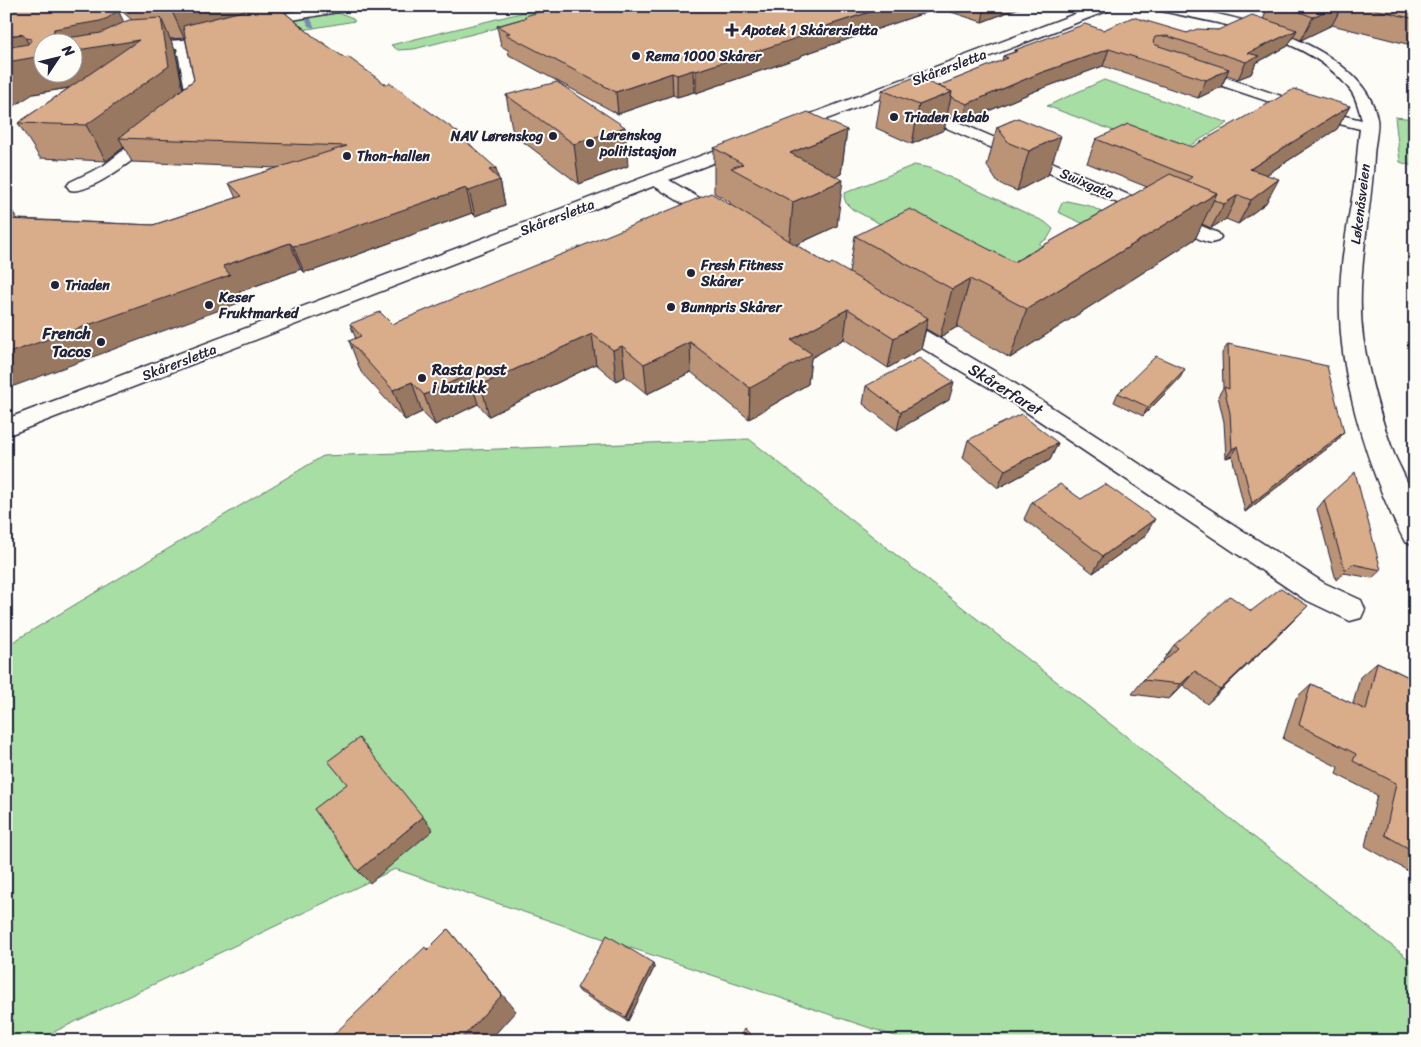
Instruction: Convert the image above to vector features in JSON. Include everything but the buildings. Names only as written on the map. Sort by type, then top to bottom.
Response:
[{"type":"street","points":[[134,32],[138,47],[183,44],[280,18],[349,6]]},
{"type":"street","name":"Skårersletta","points":[[6,428],[1108,6]]},
{"type":"street","name":"Løkenåsveien","points":[[1157,6],[1258,31],[1320,54],[1340,69],[1360,92],[1368,111],[1368,126],[1367,156],[1354,255],[1350,314],[1352,336],[1357,367],[1374,431],[1415,534]]},
{"type":"street","points":[[76,186],[109,170],[195,101],[183,44]]},
{"type":"street","points":[[1174,64],[1328,117],[1368,126]]},
{"type":"street","name":"Swixgata","points":[[879,94],[1211,237]]},
{"type":"street","points":[[656,180],[745,233]]},
{"type":"street","name":"Skårerfaret","points":[[871,307],[1003,386],[1314,591],[1350,609]]},
{"type":"green space","points":[[549,6],[583,6],[414,49],[398,50],[391,45]]},
{"type":"green space","points":[[326,13],[338,13],[355,21],[302,30],[291,20]]},
{"type":"green space","points":[[1104,80],[1228,123],[1176,154],[1047,106]]},
{"type":"green space","points":[[1395,117],[1415,119],[1415,167],[1400,162]]},
{"type":"green space","points":[[914,165],[930,168],[1045,222],[1053,229],[1048,238],[1039,244],[1048,248],[984,279],[852,209],[846,203],[845,193]]},
{"type":"green space","points":[[1067,201],[1090,206],[1107,215],[1086,225],[1058,212],[1062,203]]},
{"type":"green space","points":[[749,439],[1415,964],[1415,1041],[909,1041],[395,869],[35,1041],[6,1041],[6,646],[323,456]]},
{"type":"waterway","points":[[300,6],[306,9]]},
{"type":"waterway","points":[[307,16],[311,22],[310,25],[313,27]]},
{"type":"place","name":"Apotek 1 Skårersletta","points":[[732,30]]},
{"type":"place","name":"Rema 1000 Skårer","points":[[636,56]]},
{"type":"place","name":"Triaden kebab","points":[[894,117]]},
{"type":"place","name":"NAV Lørenskog","points":[[553,136]]},
{"type":"place","name":"Lørenskog politistasjon","points":[[590,143]]},
{"type":"place","name":"Thon-hallen","points":[[347,156]]},
{"type":"place","name":"Fresh Fitness Skårer","points":[[691,273]]},
{"type":"place","name":"Triaden","points":[[55,285]]},
{"type":"place","name":"Keser Fruktmarked","points":[[209,305]]},
{"type":"place","name":"Bunnpris Skårer","points":[[671,307]]},
{"type":"place","name":"French Tacos","points":[[101,342]]},
{"type":"place","name":"Rasta post i butikk","points":[[422,378]]}]
